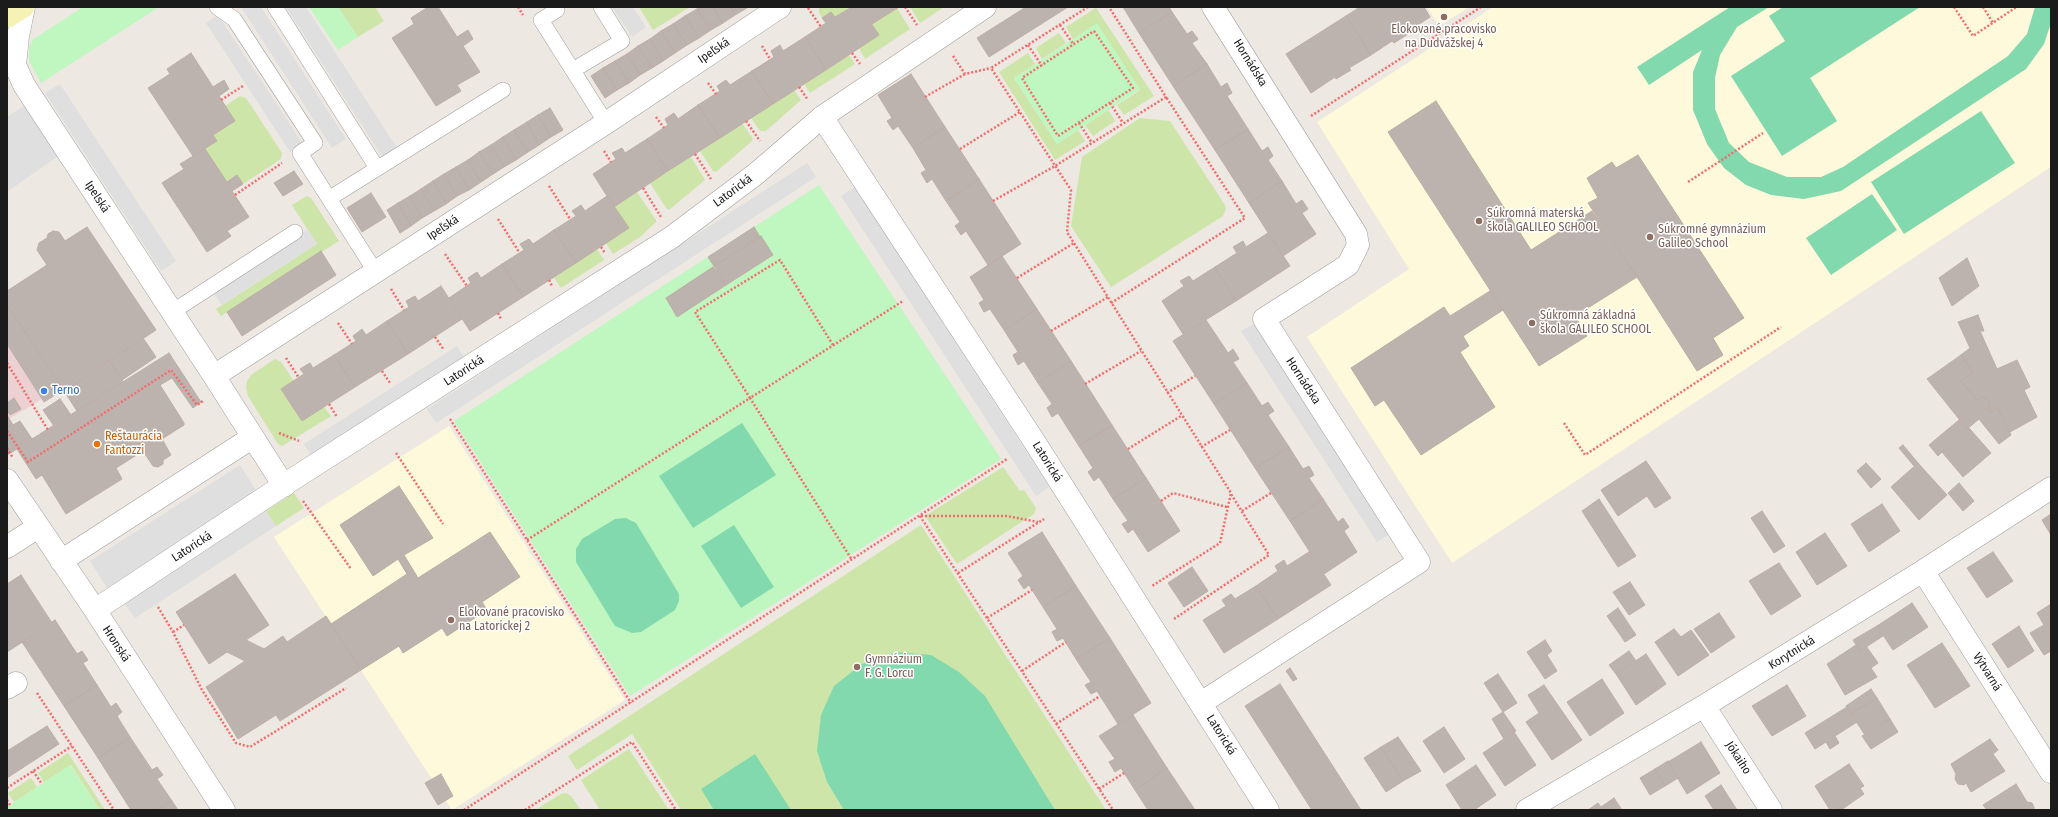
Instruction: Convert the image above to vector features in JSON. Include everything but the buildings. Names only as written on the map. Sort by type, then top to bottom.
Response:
[{"type":"main road","points":[[7,17],[23,7]]},
{"type":"street","name":"Ipelská","points":[[23,7],[15,65],[24,85],[214,376]]},
{"type":"street","name":"Ipeľská","points":[[214,376],[606,123],[780,7]]},
{"type":"street","name":"Latorická","points":[[95,610],[284,486],[672,237],[757,173],[822,117],[985,7]]},
{"type":"street","name":"Hornádska","points":[[1201,703],[1419,562],[1264,319],[1348,265],[1358,245],[1356,234],[1213,7]]},
{"type":"street","name":"Latorická","points":[[822,117],[1034,441],[1268,810]]},
{"type":"street","points":[[214,376],[284,486]]},
{"type":"street","points":[[61,561],[253,437]]},
{"type":"street","name":"Hronská","points":[[7,480],[95,610],[224,810]]},
{"type":"street","name":"Korytnická","points":[[1528,810],[1704,706],[1923,572],[2051,488]]},
{"type":"street","points":[[7,547],[38,527]]},
{"type":"street","name":"Výtvarná","points":[[1923,572],[2051,772]]},
{"type":"street","name":"Jókaiho","points":[[1704,706],[1771,810]]},
{"type":"lane","points":[[217,7],[234,19],[315,143],[300,153],[330,198],[375,272]]},
{"type":"lane","points":[[275,7],[377,168]]},
{"type":"lane","points":[[555,7],[557,10],[541,20],[606,123]]},
{"type":"lane","points":[[573,70],[622,41],[601,7]]},
{"type":"lane","points":[[330,198],[503,90]]},
{"type":"lane","points":[[172,312],[295,232]]},
{"type":"path","points":[[905,7],[918,27]]},
{"type":"path","points":[[925,97],[966,74],[991,68],[1088,7]]},
{"type":"path","points":[[1109,7],[1245,218],[1111,303]]},
{"type":"path","points":[[1311,116],[1481,7]]},
{"type":"path","points":[[1954,7],[1973,36],[2015,8],[2014,7]]},
{"type":"path","points":[[1983,7],[1993,22]]},
{"type":"path","points":[[808,8],[821,27]]},
{"type":"path","points":[[1060,25],[1074,45]]},
{"type":"path","points":[[1094,32],[1133,88],[1058,136],[1022,78],[1074,45],[1094,32]]},
{"type":"path","points":[[758,40],[770,59]]},
{"type":"path","points":[[1028,45],[1042,66]]},
{"type":"path","points":[[949,50],[966,74]]},
{"type":"path","points":[[852,52],[861,66]]},
{"type":"path","points":[[991,68],[1070,190],[1067,232],[1269,555],[1169,622]]},
{"type":"path","points":[[708,82],[716,94]]},
{"type":"path","points":[[221,100],[242,86]]},
{"type":"path","points":[[799,87],[808,100]]},
{"type":"path","points":[[993,200],[1055,166],[1166,97]]},
{"type":"path","points":[[1110,103],[1123,123]]},
{"type":"path","points":[[960,149],[1020,112]]},
{"type":"path","points":[[746,121],[760,142]]},
{"type":"path","points":[[1079,123],[1092,143]]},
{"type":"path","points":[[1688,182],[1763,133]]},
{"type":"path","points":[[695,154],[713,181]]},
{"type":"path","points":[[235,195],[284,162]]},
{"type":"path","points":[[544,179],[570,219]]},
{"type":"path","points":[[642,188],[664,222]]},
{"type":"path","points":[[494,212],[519,252]]},
{"type":"path","points":[[1017,278],[1074,243]]},
{"type":"path","points":[[445,254],[467,286]]},
{"type":"path","points":[[833,345],[780,260],[695,312],[852,560]]},
{"type":"path","points":[[390,288],[404,310]]},
{"type":"path","points":[[1051,331],[1108,297]]},
{"type":"path","points":[[527,540],[902,301]]},
{"type":"path","points":[[337,322],[352,344]]},
{"type":"path","points":[[1564,423],[1585,455],[1781,327]]},
{"type":"path","points":[[435,337],[444,350]]},
{"type":"path","points":[[1085,384],[1140,350]]},
{"type":"path","points":[[285,356],[299,378]]},
{"type":"path","points":[[7,364],[48,430]]},
{"type":"path","points":[[7,431],[28,462],[171,370],[197,405]]},
{"type":"path","points":[[382,371],[390,383]]},
{"type":"path","points":[[1167,394],[1195,376]]},
{"type":"path","points":[[329,404],[337,417]]},
{"type":"path","points":[[1128,449],[1181,416]]},
{"type":"path","points":[[450,419],[631,703]]},
{"type":"path","points":[[1201,447],[1230,430]]},
{"type":"path","points":[[7,448],[10,453]]},
{"type":"path","points":[[396,453],[443,524]]},
{"type":"path","points":[[464,810],[1007,459]]},
{"type":"path","points":[[1161,500],[1173,493],[1227,507]]},
{"type":"path","points":[[1148,588],[1220,543],[1231,493]]},
{"type":"path","points":[[1242,511],[1271,493]]},
{"type":"path","points":[[309,509],[350,569]]},
{"type":"path","points":[[920,516],[1007,516],[1038,522]]},
{"type":"path","points":[[920,516],[1113,810]]},
{"type":"path","points":[[958,573],[1044,519]]},
{"type":"path","points":[[988,618],[1032,590]]},
{"type":"path","points":[[158,607],[173,632],[202,690],[236,743],[250,747],[346,688]]},
{"type":"path","points":[[173,632],[184,625]]},
{"type":"path","points":[[1022,671],[1066,642]]},
{"type":"path","points":[[19,687],[72,746],[114,810]]},
{"type":"path","points":[[1056,724],[1100,696]]},
{"type":"path","points":[[525,810],[632,742],[676,810]]},
{"type":"path","points":[[7,788],[72,746]]},
{"type":"path","points":[[33,771],[42,784]]},
{"type":"path","points":[[1099,789],[1124,773]]},
{"type":"path","points":[[7,800],[10,805]]},
{"type":"shaded area","points":[[241,7],[261,7],[346,139],[332,148]]},
{"type":"shaded area","points":[[286,7],[306,7],[397,148],[383,158]]},
{"type":"shaded area","points":[[612,7],[633,7],[646,27],[632,37]]},
{"type":"shaded area","name":"Elokované pracovisko na Dudvážskej 4","points":[[1427,7],[1470,7],[1439,26]]},
{"type":"shaded area","points":[[1493,7],[2051,7],[2051,167],[1452,563],[1307,337],[1409,269],[1317,122]]},
{"type":"shaded area","points":[[218,15],[303,144],[290,152],[206,23]]},
{"type":"shaded area","points":[[60,84],[176,261],[161,271],[45,93]]},
{"type":"shaded area","points":[[25,105],[58,156],[7,192],[7,117]]},
{"type":"shaded area","points":[[807,163],[816,177],[436,423],[427,409]]},
{"type":"shaded area","points":[[855,187],[1049,487],[1036,496],[841,196]]},
{"type":"shaded area","points":[[308,229],[317,244],[222,305],[212,291]]},
{"type":"shaded area","points":[[1255,323],[1391,533],[1377,542],[1241,331]]},
{"type":"shaded area","points":[[7,344],[42,399],[9,419],[7,415]]},
{"type":"shaded area","points":[[457,346],[466,360],[313,458],[304,444]]},
{"type":"shaded area","name":"Elokované pracovisko na Latorickej 2","points":[[449,426],[625,700],[452,810],[274,537]]},
{"type":"shaded area","points":[[240,465],[257,492],[107,588],[90,561]]},
{"type":"shaded area","points":[[266,511],[276,526],[135,618],[124,603]]},
{"type":"green space","points":[[83,7],[159,7],[41,83],[29,61],[29,49],[32,40]]},
{"type":"green space","points":[[309,7],[338,7],[358,37],[338,50]]},
{"type":"green space","points":[[338,7],[375,7],[384,21],[358,37]]},
{"type":"green space","points":[[639,7],[690,7],[653,30]]},
{"type":"green space","points":[[819,7],[852,7],[835,17],[831,12],[822,18],[819,13]]},
{"type":"green space","points":[[910,7],[944,7],[920,23]]},
{"type":"green space","points":[[1730,7],[1769,7],[1737,27],[1720,55],[1715,78],[1715,109],[1729,143],[1749,162],[1787,177],[1821,177],[1843,167],[2008,56],[2027,34],[2035,7],[2051,7],[2051,23],[2044,44],[2026,69],[1841,191],[1804,199],[1771,195],[1746,185],[1724,168],[1707,144],[1693,110],[1693,72],[1702,50],[1649,85],[1637,67]]},
{"type":"green space","points":[[1783,7],[1920,7],[1810,78],[1837,121],[1782,156],[1731,76],[1785,41],[1769,16]]},
{"type":"green space","points":[[897,8],[910,29],[865,59],[859,48],[878,35],[872,24]]},
{"type":"green space","points":[[1096,8],[1154,96],[1124,115],[1117,105],[1140,90],[1097,24],[1073,39],[1066,27]]},
{"type":"green space","points":[[1097,23],[1140,89],[1057,144],[1014,78]]},
{"type":"green space","points":[[1059,33],[1066,43],[1042,59],[1036,48]]},
{"type":"green space","points":[[1028,53],[1035,64],[1014,78],[1057,144],[1078,130],[1085,141],[1055,160],[999,72]]},
{"type":"green space","points":[[849,55],[855,64],[810,93],[804,84]]},
{"type":"green space","points":[[794,90],[801,100],[766,131],[760,131],[751,118]]},
{"type":"green space","points":[[240,96],[246,98],[282,153],[281,159],[243,184],[237,175],[227,182],[204,149],[217,141],[213,135],[235,121],[225,106]]},
{"type":"green space","points":[[1108,110],[1115,121],[1093,136],[1085,125]]},
{"type":"green space","points":[[1981,111],[2015,163],[1904,234],[1871,182]]},
{"type":"green space","points":[[1140,118],[1170,121],[1225,205],[1226,209],[1223,216],[1111,287],[1071,226],[1082,157]]},
{"type":"green space","points":[[742,123],[753,139],[716,172],[713,171],[700,151]]},
{"type":"green space","points":[[691,157],[705,180],[669,210],[666,208],[650,183]]},
{"type":"green space","points":[[819,185],[1001,459],[630,696],[454,421]]},
{"type":"green space","points":[[637,192],[656,222],[640,237],[613,254],[606,243],[629,228],[614,207]]},
{"type":"green space","points":[[1872,194],[1897,230],[1831,275],[1806,238]]},
{"type":"green space","points":[[307,196],[311,198],[339,241],[221,316],[216,309],[317,244],[292,205]]},
{"type":"green space","points":[[597,249],[604,260],[561,288],[554,278]]},
{"type":"green space","points":[[275,359],[281,362],[294,381],[281,389],[302,421],[324,407],[331,416],[282,446],[278,444],[248,396],[246,387],[247,381],[251,375]]},
{"type":"green space","points":[[742,423],[776,475],[693,528],[659,476]]},
{"type":"green space","points":[[1003,467],[1020,491],[1024,490],[1036,508],[1034,514],[957,564],[925,516]]},
{"type":"green space","points":[[294,493],[304,508],[276,526],[266,511]]},
{"type":"green space","points":[[626,518],[636,523],[679,594],[679,601],[675,610],[641,632],[632,633],[615,626],[576,562],[576,549],[582,539],[615,519]]},
{"type":"green space","points":[[734,525],[774,587],[741,608],[701,546]]},
{"type":"green space","name":"Gymnázium F. G. Lorcu","points":[[921,525],[1106,810],[681,810],[632,734],[577,770],[568,756]]},
{"type":"green space","points":[[896,652],[931,655],[959,672],[985,696],[1055,810],[844,810],[827,782],[817,751],[821,715],[834,686],[862,664]]},
{"type":"green space","points":[[629,749],[669,810],[600,810],[581,780]]},
{"type":"green space","points":[[68,753],[105,810],[100,810],[71,765],[44,782],[38,773]]},
{"type":"green space","points":[[755,754],[791,810],[714,810],[701,789]]},
{"type":"green space","points":[[70,765],[100,810],[7,810],[7,807]]},
{"type":"green space","points":[[31,778],[37,787],[14,802],[8,793]]},
{"type":"green space","points":[[566,793],[571,796],[581,810],[535,810],[561,794]]},
{"type":"place","name":"Elokované pracovisko na Dudvážskej 4","points":[[1444,17]]},
{"type":"place","name":"Súkromná materská škola GALILEO SCHOOL","points":[[1479,221]]},
{"type":"place","name":"Súkromné gymnázium Galileo School","points":[[1650,237]]},
{"type":"place","name":"Súkromná základná škola GALILEO SCHOOL","points":[[1532,323]]},
{"type":"place","name":"Terno","points":[[44,391]]},
{"type":"place","name":"Reštaurácia Fantozzi","points":[[97,444]]},
{"type":"place","name":"Elokované pracovisko na Latorickej 2","points":[[451,620]]},
{"type":"place","name":"Gymnázium F. G. Lorcu","points":[[857,667]]}]
